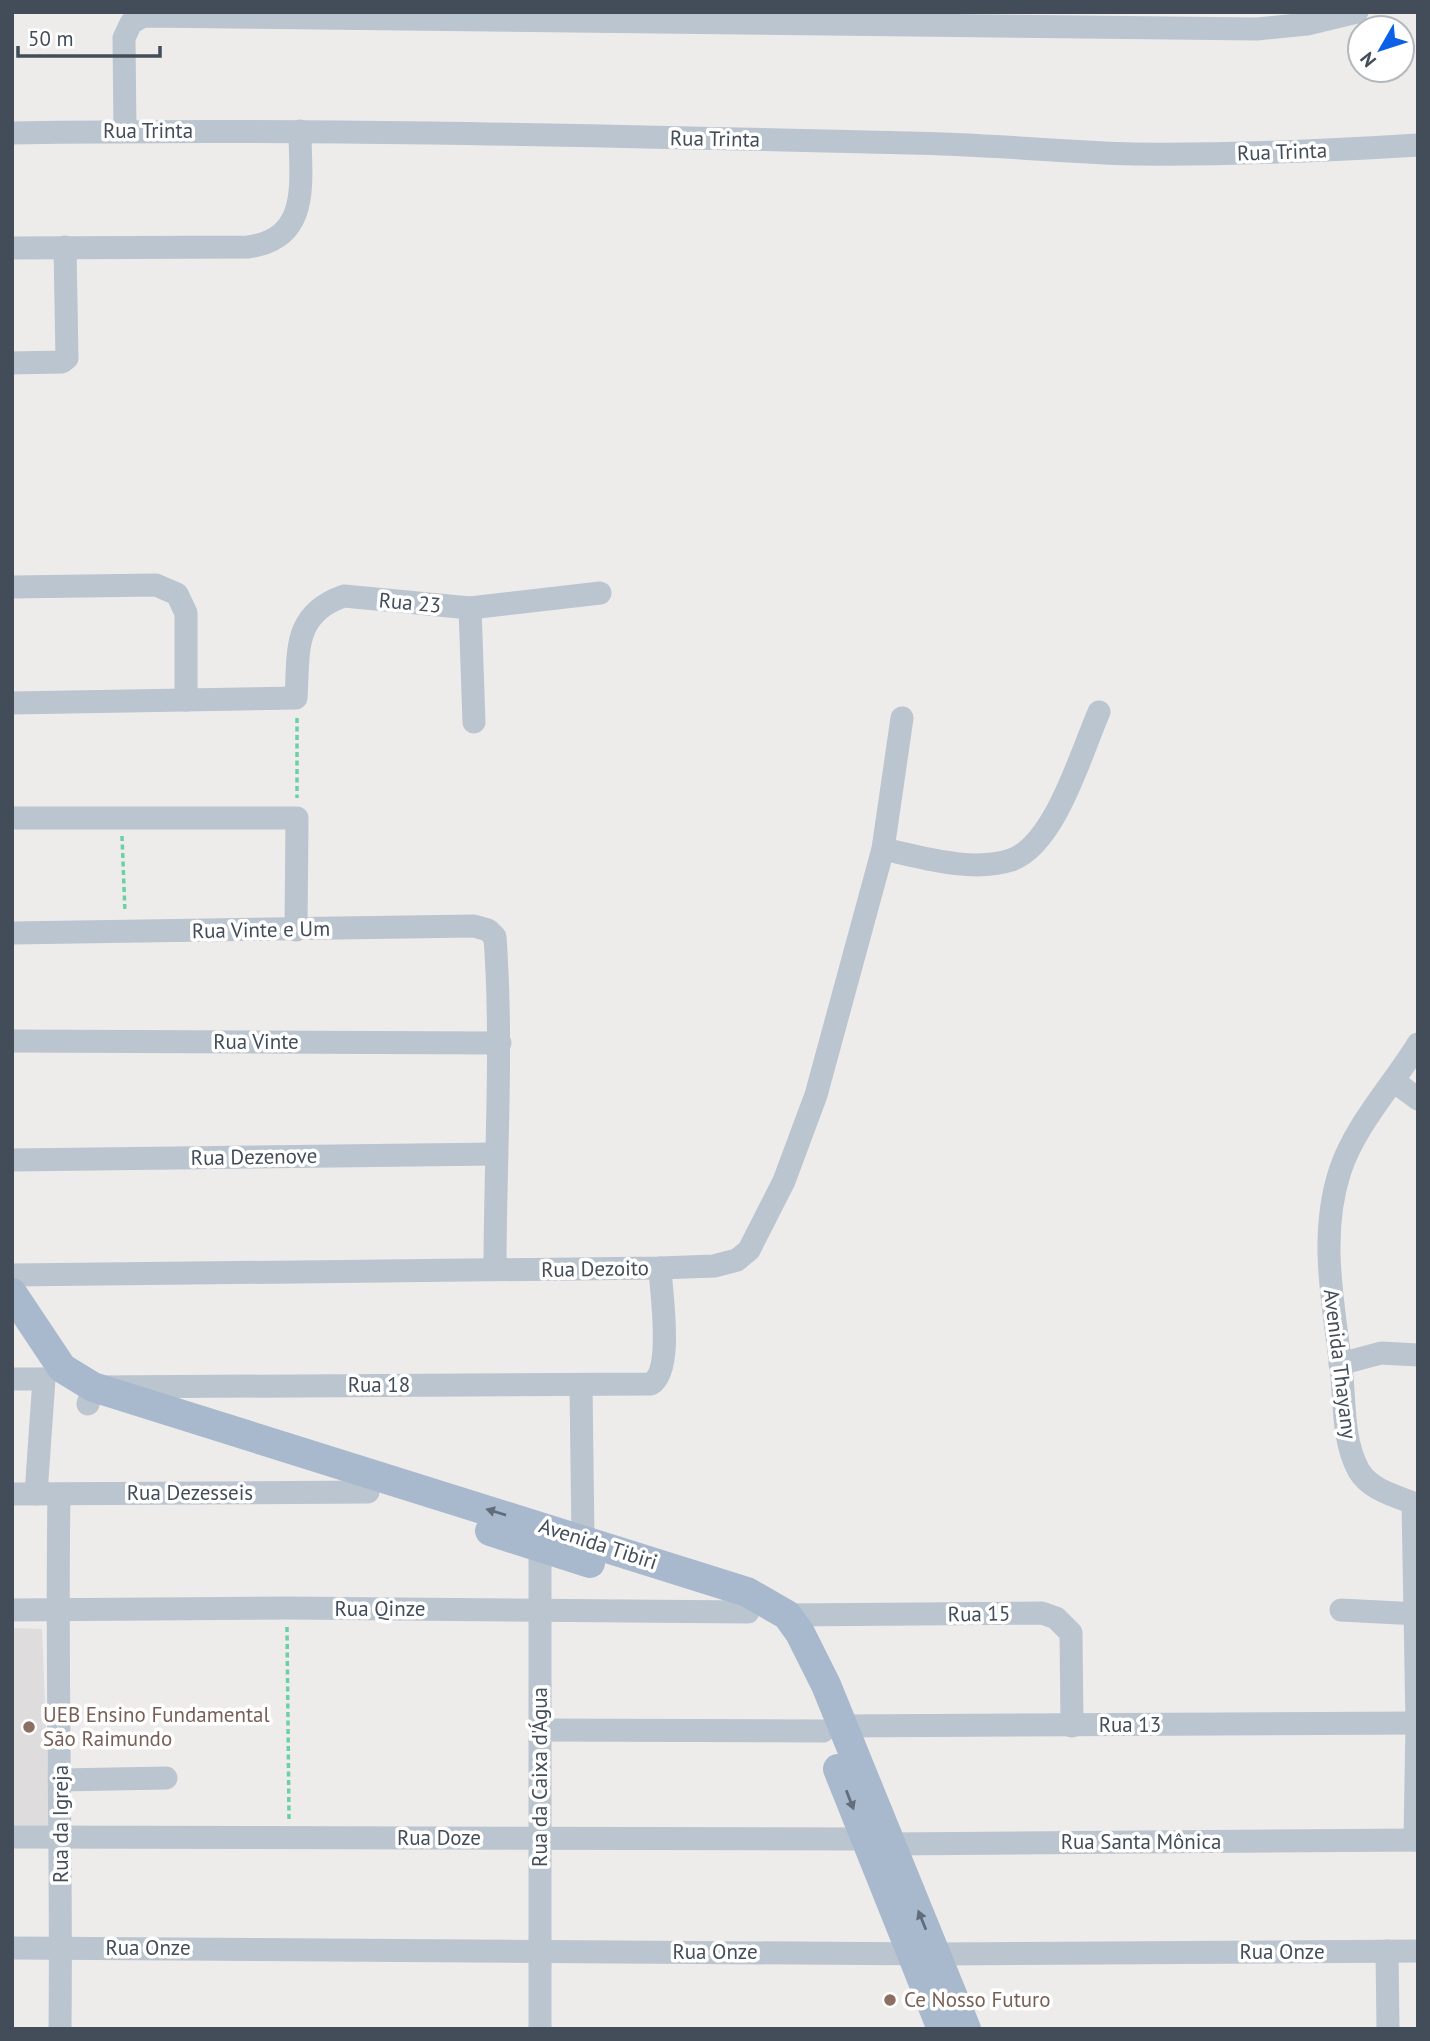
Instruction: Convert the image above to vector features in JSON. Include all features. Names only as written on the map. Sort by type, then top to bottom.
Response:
[{"type":"main road","name":"Avenida Tibiri","points":[[12,1293],[56,1360],[90,1396],[540,1536],[748,1612],[768,1625],[782,1640],[833,1728]]},
{"type":"main road","name":"Avenida Tibiri","points":[[12,1330],[44,1379],[90,1396],[368,1492],[540,1536],[583,1539],[747,1592],[787,1615],[805,1642],[833,1728],[923,1954],[942,2029]]},
{"type":"main road","name":"Avenida Tibiri","points":[[923,1954],[966,2029]]},
{"type":"street","points":[[125,131],[124,37],[126,29],[136,18],[1086,19],[1256,29],[1307,24],[1357,12]]},
{"type":"street","points":[[12,248],[248,247],[277,240],[296,216],[300,192],[300,131]]},
{"type":"street","name":"Rua Trinta","points":[[12,132],[300,131],[963,144],[1144,154],[1274,155],[1418,145]]},
{"type":"street","points":[[12,363],[62,362],[67,358],[65,247]]},
{"type":"street","points":[[12,587],[156,585],[177,594],[186,613],[186,700]]},
{"type":"street","name":"Rua 23","points":[[296,698],[304,626],[320,606],[344,596],[470,608],[600,593]]},
{"type":"street","points":[[470,608],[474,722]]},
{"type":"street","points":[[12,703],[296,698]]},
{"type":"street","points":[[883,849],[981,864],[1010,860],[1021,855],[1045,832],[1057,813],[1099,712]]},
{"type":"street","name":"Rua Dezoito","points":[[12,1275],[660,1268],[714,1266],[737,1261],[749,1250],[784,1181],[816,1095],[883,849],[902,718]]},
{"type":"street","points":[[12,818],[297,817],[296,930]]},
{"type":"street","name":"Rua Vinte e Um","points":[[12,933],[474,926],[492,934],[500,1043]]},
{"type":"street","name":"Rua Vinte","points":[[12,1041],[500,1043]]},
{"type":"street","points":[[495,1269],[495,1154],[500,1043]]},
{"type":"street","name":"Avenida Thayany","points":[[1416,1840],[1415,1502],[1369,1483],[1360,1471],[1349,1444],[1329,1285],[1329,1241],[1340,1171],[1359,1133],[1418,1044]]},
{"type":"street","points":[[1395,1082],[1418,1099]]},
{"type":"street","name":"Rua Dezenove","points":[[12,1160],[495,1154]]},
{"type":"street","name":"Rua 18","points":[[90,1396],[650,1384],[660,1375],[664,1356],[660,1268]]},
{"type":"street","points":[[1340,1364],[1381,1353],[1418,1355]]},
{"type":"street","points":[[12,1379],[44,1379],[36,1493]]},
{"type":"street","points":[[580,1384],[583,1539]]},
{"type":"street","name":"Rua Dezesseis","points":[[12,1494],[368,1492]]},
{"type":"street","name":"Rua da Igreja","points":[[60,1494],[57,1611],[62,1837],[60,2029]]},
{"type":"street","name":"Rua da Caixa d'Água","points":[[540,1536],[540,2029]]},
{"type":"street","name":"Rua Qinze","points":[[12,1611],[287,1608],[748,1612]]},
{"type":"street","points":[[1342,1611],[1417,1614]]},
{"type":"street","name":"Rua 15","points":[[787,1615],[1042,1613],[1056,1618],[1071,1633],[1072,1726]]},
{"type":"street","name":"Rua 13","points":[[541,1730],[1417,1723]]},
{"type":"street","points":[[61,1780],[166,1777]]},
{"type":"street","name":"Rua Doze","points":[[12,1837],[878,1841]]},
{"type":"street","name":"Rua Santa Mônica","points":[[878,1841],[1416,1840]]},
{"type":"street","name":"Rua Onze","points":[[12,1948],[923,1954],[1418,1951]]},
{"type":"street","points":[[1387,1951],[1388,2029]]},
{"type":"path","points":[[296,698],[297,817]]},
{"type":"path","points":[[121,817],[126,932]]},
{"type":"path","points":[[287,1608],[289,1838]]},
{"type":"shaded area","name":"UEB Ensino Fundamental São Raimundo","points":[[12,1628],[42,1629],[50,1826],[12,1826]]},
{"type":"place","name":"UEB Ensino Fundamental São Raimundo","points":[[29,1727]]},
{"type":"place","name":"Ce Nosso Futuro","points":[[890,2000]]}]
